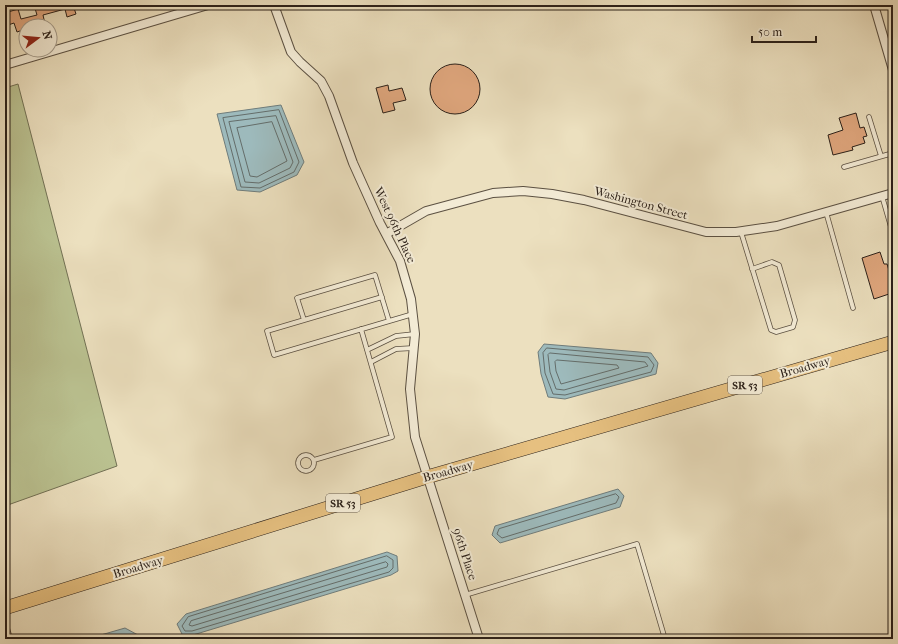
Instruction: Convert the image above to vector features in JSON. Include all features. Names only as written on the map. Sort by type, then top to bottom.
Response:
[{"type":"main road","name":"Broadway","points":[[5,608],[427,477],[893,342]]},
{"type":"street","points":[[5,65],[208,5]]},
{"type":"street","name":"West 96th Place","points":[[274,5],[291,52],[321,81],[329,96],[353,163],[400,261],[411,299],[415,334],[410,389],[414,430],[427,477]]},
{"type":"street","points":[[874,5],[893,70]]},
{"type":"street","name":"Washington Street","points":[[386,234],[426,211],[493,193],[523,191],[552,194],[584,200],[706,232],[742,232],[776,226],[893,193]]},
{"type":"street","name":"96th Place","points":[[427,477],[479,639]]},
{"type":"street","points":[[5,629],[8,639]]},
{"type":"lane","points":[[869,117],[880,156]]},
{"type":"lane","points":[[844,167],[893,153]]},
{"type":"lane","points":[[882,196],[893,234]]},
{"type":"lane","points":[[826,212],[853,308]]},
{"type":"lane","points":[[742,232],[752,269],[771,330],[776,332],[793,327],[795,320],[779,265],[772,262],[752,269]]},
{"type":"lane","points":[[304,320],[297,298],[375,275],[389,321]]},
{"type":"lane","points":[[382,297],[267,331],[274,355],[413,314]]},
{"type":"lane","points":[[314,460],[392,437],[361,329]]},
{"type":"lane","points":[[367,350],[396,336],[415,334]]},
{"type":"lane","points":[[371,362],[396,349],[414,348]]},
{"type":"lane","points":[[303,456],[310,456],[314,460],[314,465],[311,470],[303,471],[299,467],[299,459],[303,456]]},
{"type":"lane","points":[[465,595],[637,544],[665,639]]},
{"type":"green space","points":[[18,84],[117,466],[5,506],[5,88]]},
{"type":"water","points":[[281,105],[304,162],[297,175],[260,192],[237,190],[217,114]]},
{"type":"water","points":[[544,344],[651,353],[658,363],[656,374],[565,399],[548,397],[541,374],[538,352]]},
{"type":"water","points":[[618,489],[624,496],[620,507],[500,543],[492,535],[495,526]]},
{"type":"water","points":[[387,552],[397,556],[398,571],[391,575],[193,635],[183,636],[177,624],[186,614]]},
{"type":"water","points":[[125,628],[138,635],[138,639],[87,639]]},
{"type":"building","points":[[34,5],[73,5],[76,14],[67,17],[65,9],[43,15],[44,18],[25,18],[37,15]]},
{"type":"building","points":[[18,9],[21,18],[18,18],[17,32],[14,23],[5,26],[5,13]]},
{"type":"building","points":[[450,64],[460,64],[473,71],[480,84],[480,94],[473,107],[460,114],[450,114],[441,110],[434,103],[430,94],[430,84],[434,75],[441,68]]},
{"type":"building","points":[[388,85],[389,91],[402,88],[406,100],[393,103],[395,110],[383,113],[376,88]]},
{"type":"building","points":[[856,113],[860,128],[864,127],[867,136],[863,137],[865,143],[852,147],[853,150],[833,155],[828,135],[843,130],[839,118]]},
{"type":"building","points":[[880,252],[884,264],[887,264],[892,280],[889,281],[892,293],[874,299],[862,258]]}]
